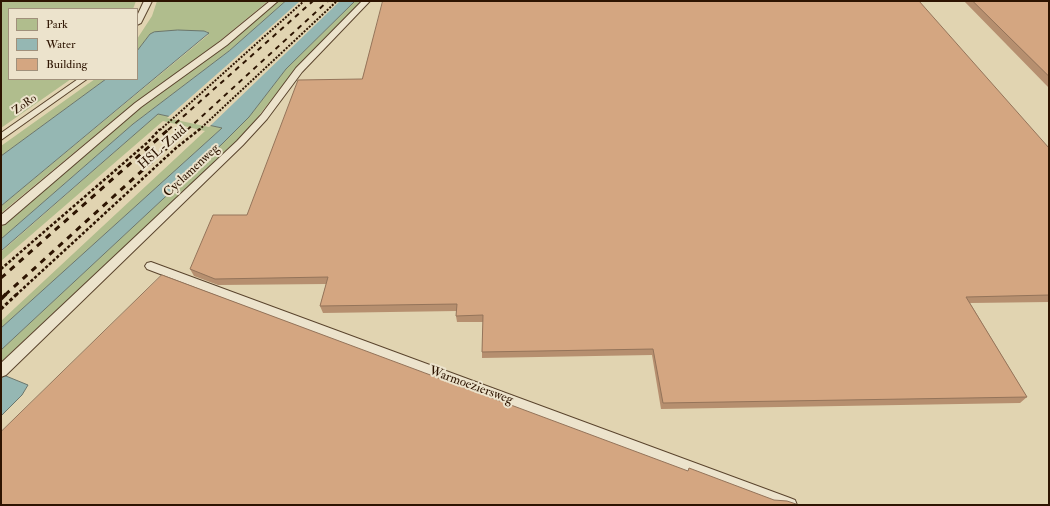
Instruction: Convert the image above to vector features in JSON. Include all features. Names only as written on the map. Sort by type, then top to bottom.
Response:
[{"type":"lane","points":[[138,21],[148,1]]},
{"type":"lane","points":[[1,221],[138,105],[219,47],[274,1]]},
{"type":"lane","name":"Cyclamenweg","points":[[5,367],[240,143],[264,116],[299,70],[366,1]]},
{"type":"lane","name":"ZoRo","points":[[1,137],[81,80]]},
{"type":"lane","name":"Warmoeziersweg","points":[[151,266],[790,505]]},
{"type":"path","name":"HSL-Zuid","points":[[1,269],[148,142],[167,122],[304,1]]},
{"type":"path","name":"HSL-Zuid","points":[[1,309],[176,148],[200,129],[337,1]]},
{"type":"green space","points":[[1,1],[136,1],[133,8],[8,8],[8,80],[70,80],[1,128]]},
{"type":"green space","points":[[157,1],[268,1],[200,57],[122,113],[1,213],[1,206],[208,35],[208,32],[204,31],[170,31],[150,34],[138,50],[138,37],[152,16]]},
{"type":"green space","points":[[277,1],[286,1],[229,51],[133,124],[1,239],[1,227],[137,110],[223,48]]},
{"type":"green space","points":[[355,1],[362,1],[299,64],[243,136],[3,360],[1,360],[1,350],[222,144],[249,117],[286,69]]},
{"type":"green space","points":[[94,80],[105,80],[1,156],[1,146]]},
{"type":"green space","points":[[158,114],[222,128],[1,328],[1,321],[205,131],[163,121],[1,261],[1,252]]},
{"type":"water","points":[[286,1],[355,1],[286,69],[249,117],[222,144],[1,350],[1,328],[222,128],[158,114],[1,251],[1,239],[133,124],[229,51]]},
{"type":"water","points":[[178,30],[204,31],[209,33],[1,206],[1,156],[105,80],[138,80],[138,50],[150,34],[154,32]]},
{"type":"water","points":[[1,374],[28,385],[22,395],[1,416]]},
{"type":"pier","points":[[300,1],[340,1],[209,127],[167,118]]},
{"type":"building","points":[[383,1],[919,1],[1049,148],[1049,295],[966,297],[1027,397],[663,403],[653,349],[482,352],[483,315],[456,316],[457,304],[320,306],[328,277],[215,279],[190,269],[213,215],[247,215],[298,80],[362,79]]},
{"type":"building","points":[[973,1],[1049,1],[1049,76]]},
{"type":"building","points":[[162,275],[688,471],[689,468],[774,500],[787,501],[799,505],[1,505],[1,432]]},
{"type":"railway","points":[[168,130],[313,1]]},
{"type":"railway","points":[[187,130],[328,1]]},
{"type":"railway","points":[[1,278],[169,129]]},
{"type":"railway","points":[[5,295],[188,129]]},
{"type":"railway","points":[[1,299],[5,295]]}]
